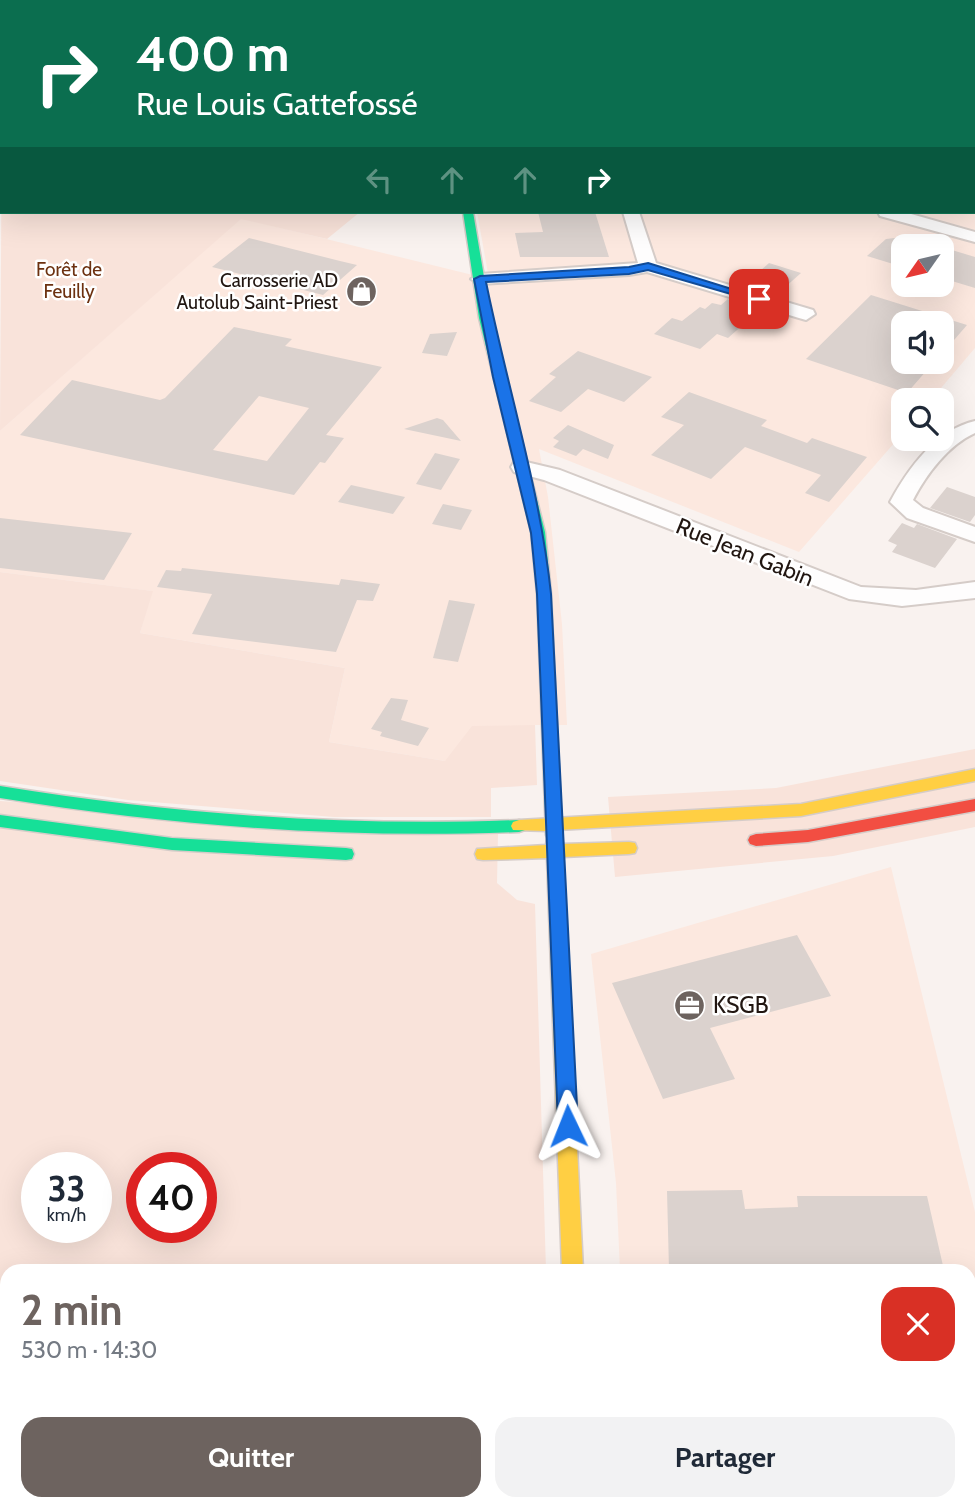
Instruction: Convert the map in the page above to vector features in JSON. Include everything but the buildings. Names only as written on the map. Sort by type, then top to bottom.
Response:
[{"type":"main road","points":[[468,214],[488,330],[538,533],[544,594],[555,825],[572,1264]]},
{"type":"main road","points":[[0,792],[110,811],[295,827],[555,825],[801,810],[975,775]]},
{"type":"main road","points":[[741,841],[808,836],[975,805]]},
{"type":"main road","points":[[0,821],[108,838],[290,854],[360,854]]},
{"type":"main road","points":[[470,854],[646,847]]},
{"type":"street","points":[[632,214],[648,266]]},
{"type":"street","points":[[893,214],[975,237]]},
{"type":"street","points":[[480,279],[629,270],[648,266],[806,314]]},
{"type":"street","points":[[975,427],[968,427],[954,435],[906,490],[901,502],[915,513],[975,535]]},
{"type":"street","name":"Rue Jean Gabin","points":[[522,467],[552,475],[846,591],[881,599],[920,600],[975,590]]},
{"type":"shaded area","points":[[477,214],[975,214],[975,348],[954,373],[954,311],[891,311],[891,374],[953,374],[941,388],[891,388],[891,447],[799,552],[539,449],[548,497],[562,624],[567,725],[535,725],[445,761],[329,742],[345,668],[140,633],[152,591],[0,572],[0,431],[241,218],[489,279]]},
{"type":"shaded area","points":[[891,867],[975,1212],[975,1264],[620,1264],[616,1183],[591,954]]},
{"type":"green space","name":"Forêt de Feuilly","points":[[1,214],[358,214],[327,239],[241,219],[0,431]]},
{"type":"green space","points":[[0,572],[153,591],[140,633],[345,668],[329,742],[445,761],[472,726],[535,725],[537,785],[491,788],[491,817],[334,817],[128,800],[0,781]]},
{"type":"green space","points":[[975,749],[975,827],[833,856],[615,877],[608,797],[776,788]]},
{"type":"green space","points":[[0,801],[498,834],[497,883],[517,900],[535,904],[546,1264],[0,1264]]},
{"type":"traffic: fast","points":[[468,214],[485,318],[538,532],[544,594],[554,835]]},
{"type":"traffic: fast","points":[[0,792],[129,811],[259,824],[389,829],[519,826]]},
{"type":"traffic: fast","points":[[0,821],[172,844],[346,854]]},
{"type":"traffic: slow","points":[[519,826],[801,810],[975,775]]},
{"type":"traffic: slow","points":[[554,835],[572,1264]]},
{"type":"traffic: slow","points":[[483,854],[629,848]]},
{"type":"traffic: jam","points":[[756,840],[808,836],[975,805]]},
{"type":"place","name":"Carrosserie AD Autolub Saint-Priest","points":[[361,291]]},
{"type":"place","name":"KSGB","points":[[690,1005]]},
{"type":"route","points":[[568,1126],[544,594],[538,533],[485,317],[480,279],[629,270],[648,266],[759,299]]}]
